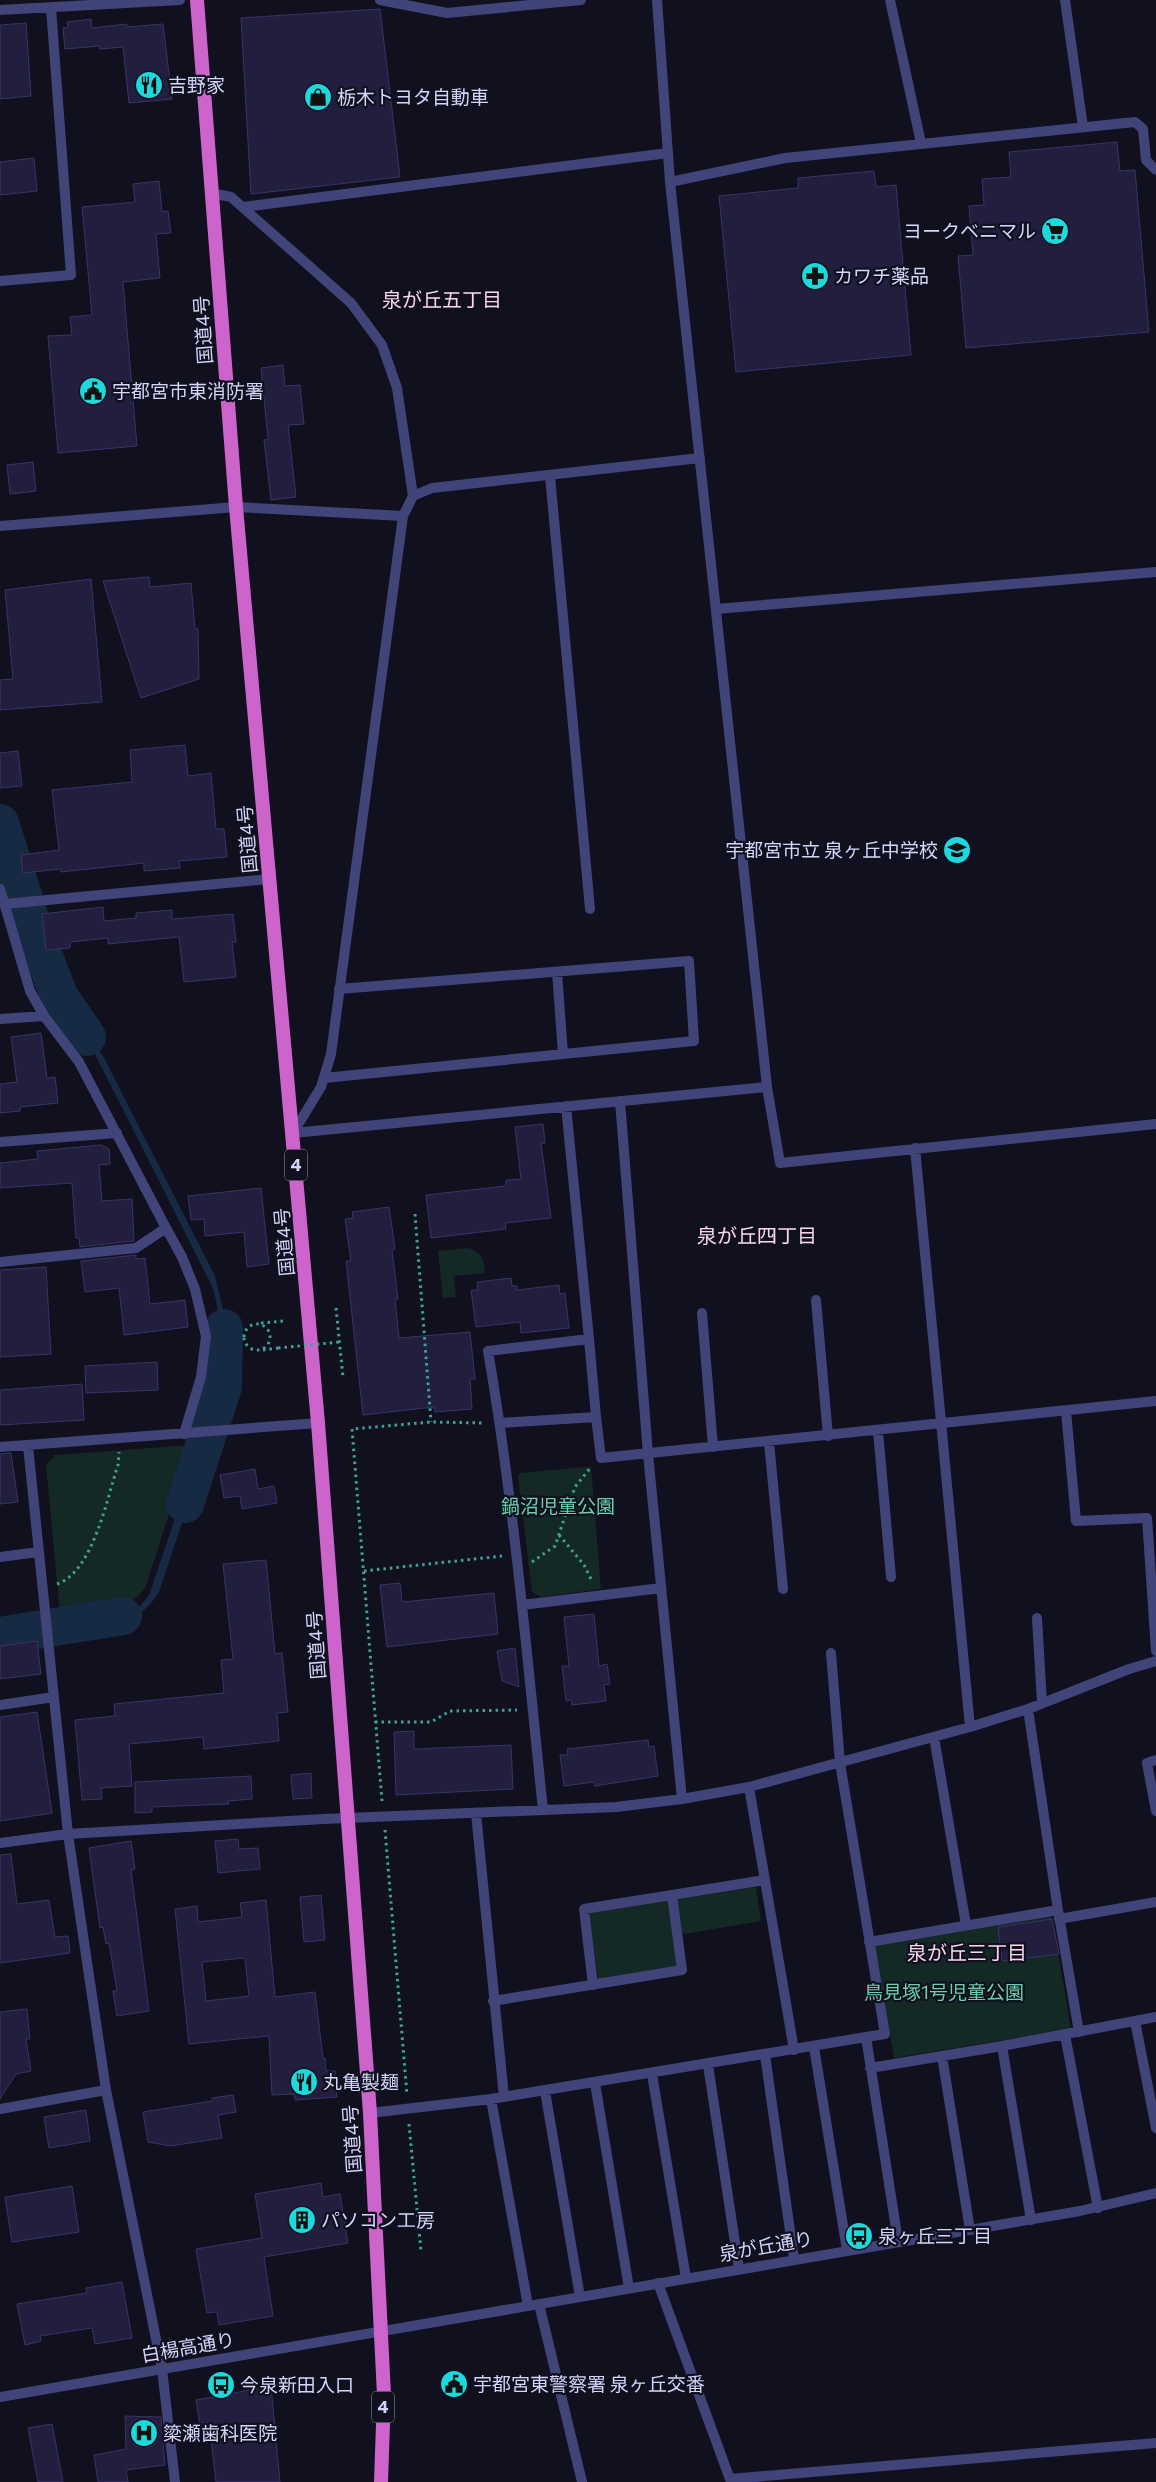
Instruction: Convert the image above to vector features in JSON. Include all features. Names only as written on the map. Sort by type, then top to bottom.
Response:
[{"type":"highway","name":"国道4号","points":[[197,0],[236,507],[318,1423],[370,2113],[384,2395],[381,2482]]},
{"type":"street","points":[[0,10],[180,0]]},
{"type":"street","points":[[380,0],[447,13],[581,0]]},
{"type":"street","points":[[657,0],[670,182],[767,1086],[780,1163],[1156,1124]]},
{"type":"street","points":[[890,0],[921,143]]},
{"type":"street","points":[[1065,0],[1083,127]]},
{"type":"street","points":[[0,281],[71,275],[50,8]]},
{"type":"street","points":[[670,182],[785,158],[1135,122],[1143,129],[1146,160],[1156,170]]},
{"type":"street","points":[[243,207],[668,153]]},
{"type":"street","points":[[211,192],[231,197],[351,303],[382,346],[397,388],[413,496],[403,516],[331,1054],[321,1087],[293,1133]]},
{"type":"street","points":[[413,496],[432,488],[700,458]]},
{"type":"street","points":[[550,476],[590,909]]},
{"type":"street","points":[[0,526],[236,507],[403,516]]},
{"type":"street","points":[[716,608],[1156,572]]},
{"type":"street","points":[[5,904],[269,879]]},
{"type":"street","points":[[0,889],[30,991],[44,1016],[79,1062],[182,1257],[195,1289],[206,1336],[201,1377],[184,1434]]},
{"type":"street","points":[[324,1078],[694,1041],[689,960],[339,989]]},
{"type":"street","points":[[557,972],[563,1054]]},
{"type":"street","points":[[0,1019],[44,1016]]},
{"type":"street","points":[[293,1133],[767,1086]]},
{"type":"street","points":[[620,1101],[648,1454],[682,1800]]},
{"type":"street","points":[[566,1106],[601,1458],[1156,1401]]},
{"type":"street","points":[[0,1142],[116,1133]]},
{"type":"street","points":[[916,1148],[970,1727]]},
{"type":"street","points":[[0,1262],[136,1248],[166,1228]]},
{"type":"street","points":[[816,1300],[828,1436]]},
{"type":"street","points":[[702,1313],[714,1447]]},
{"type":"street","points":[[543,1810],[518,1561],[500,1423],[488,1351],[589,1339]]},
{"type":"street","points":[[1066,1411],[1076,1521],[1147,1518],[1156,1650]]},
{"type":"street","points":[[500,1423],[596,1417]]},
{"type":"street","points":[[0,1447],[318,1423]]},
{"type":"street","points":[[878,1430],[891,1577]]},
{"type":"street","points":[[769,1442],[782,1589]]},
{"type":"street","points":[[28,1446],[68,1834],[106,2090],[162,2369],[175,2482]]},
{"type":"street","points":[[0,1557],[38,1552]]},
{"type":"street","points":[[522,1605],[661,1588]]},
{"type":"street","points":[[1037,1618],[1042,1703]]},
{"type":"street","points":[[370,2113],[545,2091],[885,2034],[840,1763],[831,1653]]},
{"type":"street","points":[[0,1843],[68,1834],[384,1816],[616,1807],[682,1800],[749,1787],[970,1727],[1156,1661]]},
{"type":"street","points":[[0,1704],[54,1697]]},
{"type":"street","points":[[1028,1708],[1058,1915],[1079,2032]]},
{"type":"street","points":[[934,1737],[966,1925]]},
{"type":"street","points":[[1156,1760],[1148,1762],[1156,1808]]},
{"type":"street","points":[[749,1787],[794,2050]]},
{"type":"street","points":[[476,1813],[504,2096]]},
{"type":"street","points":[[593,1985],[584,1909],[764,1880]]},
{"type":"street","points":[[494,2001],[682,1970],[672,1895]]},
{"type":"street","points":[[869,1942],[966,1925],[1156,1902]]},
{"type":"street","points":[[870,2068],[1065,2035],[1156,2017]]},
{"type":"street","points":[[1135,2021],[1156,2128]]},
{"type":"street","points":[[1065,2035],[1098,2208]]},
{"type":"street","points":[[866,2037],[898,2242]]},
{"type":"street","points":[[1002,2046],[1031,2220]]},
{"type":"street","points":[[814,2047],[847,2250]]},
{"type":"street","points":[[765,2055],[794,2259]]},
{"type":"street","points":[[942,2056],[970,2230]]},
{"type":"street","points":[[708,2065],[739,2268]]},
{"type":"street","points":[[652,2074],[686,2278]]},
{"type":"street","points":[[596,2083],[629,2288]]},
{"type":"street","points":[[0,2108],[106,2090]]},
{"type":"street","points":[[545,2091],[580,2297]]},
{"type":"street","points":[[491,2099],[528,2306]]},
{"type":"street","name":"泉が丘通り","points":[[382,2332],[739,2268],[1098,2208],[1156,2193]]},
{"type":"street","points":[[658,2283],[730,2481],[1156,2443]]},
{"type":"street","points":[[539,2304],[582,2482]]},
{"type":"street","name":"白楊高通り","points":[[0,2397],[382,2332]]},
{"type":"path","points":[[414,1214],[431,1422]]},
{"type":"path","points":[[336,1308],[343,1377]]},
{"type":"path","points":[[284,1321],[256,1324],[245,1332],[244,1341],[249,1348],[262,1350],[340,1342]]},
{"type":"path","points":[[256,1324],[264,1326],[270,1336],[268,1344],[262,1350]]},
{"type":"path","points":[[421,2251],[375,1722],[352,1429],[431,1422],[500,1423]]},
{"type":"path","points":[[42,1586],[67,1581],[88,1554],[118,1465],[120,1453],[117,1439]]},
{"type":"path","points":[[364,1571],[509,1555],[518,1561],[529,1564],[555,1546],[575,1487],[601,1458]]},
{"type":"path","points":[[559,1535],[584,1566],[601,1595]]},
{"type":"path","points":[[375,1722],[431,1722],[450,1711],[533,1710]]},
{"type":"green space","points":[[467,1248],[476,1251],[481,1256],[485,1273],[454,1276],[456,1297],[443,1298],[438,1251]]},
{"type":"green space","points":[[191,1445],[146,1586],[139,1595],[130,1602],[108,1609],[60,1613],[46,1465],[55,1455]]},
{"type":"green space","name":"鍋沼児童公園","points":[[591,1467],[601,1589],[541,1597],[532,1592],[518,1475],[520,1473]]},
{"type":"green space","points":[[756,1887],[761,1921],[673,1936],[678,1967],[598,1979],[589,1913]]},
{"type":"green space","name":"鳥見塚1号児童公園","points":[[1052,1916],[1071,2029],[894,2058],[875,1944]]},
{"type":"water","points":[[0,809],[22,880],[16,881],[0,826]]},
{"type":"water","points":[[34,922],[56,992],[103,1056],[215,1276],[225,1319],[227,1346],[226,1369],[217,1403],[212,1401],[219,1358],[220,1331],[213,1288],[96,1056],[51,994],[29,923]]},
{"type":"water","points":[[197,1454],[204,1456],[159,1592],[142,1612],[132,1618],[110,1624],[72,1629],[71,1623],[128,1612],[139,1607],[149,1595]]},
{"type":"building","name":"栃木トヨタ自動車","points":[[380,9],[400,177],[251,194],[241,18]]},
{"type":"building","points":[[91,19],[92,28],[127,24],[127,27],[163,24],[172,99],[129,103],[123,47],[100,49],[99,46],[65,49],[63,28],[68,27],[67,22]]},
{"type":"building","points":[[26,23],[31,96],[0,99],[0,25]]},
{"type":"building","name":"ヨークベニマル","points":[[1117,142],[1120,171],[1135,170],[1149,332],[966,348],[958,256],[973,255],[969,206],[984,205],[982,179],[1011,177],[1009,152]]},
{"type":"building","points":[[34,158],[37,191],[0,195],[0,162]]},
{"type":"building","name":"カワチ薬品","points":[[874,171],[876,187],[896,185],[911,355],[736,372],[719,196],[798,188],[798,178]]},
{"type":"building","points":[[159,181],[162,212],[168,211],[171,233],[156,234],[160,278],[123,282],[137,446],[58,453],[48,336],[72,335],[70,317],[92,315],[82,207],[135,202],[133,184]]},
{"type":"building","points":[[283,365],[285,386],[300,385],[304,424],[288,425],[296,497],[271,500],[264,440],[268,439],[261,368]]},
{"type":"building","points":[[33,462],[36,491],[10,494],[7,465]]},
{"type":"building","points":[[149,577],[150,587],[191,583],[195,629],[198,629],[199,679],[141,698],[103,581]]},
{"type":"building","points":[[91,579],[102,702],[0,710],[0,680],[13,679],[5,590]]},
{"type":"building","points":[[185,745],[188,776],[211,773],[216,829],[224,829],[227,857],[179,861],[180,868],[144,871],[144,863],[61,872],[61,869],[23,873],[21,855],[59,850],[52,790],[132,782],[130,750]]},
{"type":"building","points":[[18,751],[22,786],[0,788],[0,753]]},
{"type":"building","points":[[103,907],[104,921],[136,918],[136,913],[172,910],[172,919],[233,914],[236,942],[232,942],[236,977],[184,982],[179,937],[108,944],[108,938],[70,942],[70,948],[46,950],[42,914]]},
{"type":"building","points":[[41,1033],[47,1078],[55,1077],[58,1103],[20,1107],[20,1111],[0,1113],[0,1084],[17,1082],[11,1037]]},
{"type":"building","points":[[543,1124],[545,1143],[541,1143],[551,1218],[505,1223],[506,1229],[431,1238],[426,1195],[506,1186],[506,1180],[521,1179],[515,1127]]},
{"type":"building","points":[[101,1145],[109,1149],[110,1164],[99,1165],[102,1201],[132,1199],[134,1241],[80,1247],[79,1238],[76,1238],[72,1183],[0,1188],[0,1163],[38,1159],[37,1151]]},
{"type":"building","points":[[261,1188],[269,1264],[247,1267],[244,1232],[205,1236],[204,1219],[191,1220],[188,1196]]},
{"type":"building","points":[[389,1207],[395,1249],[392,1250],[398,1299],[395,1299],[399,1338],[470,1332],[475,1379],[470,1379],[472,1409],[435,1412],[434,1407],[363,1415],[346,1261],[351,1261],[345,1219],[353,1218],[352,1212]]},
{"type":"building","points":[[136,1255],[136,1259],[145,1258],[150,1304],[185,1300],[188,1327],[124,1335],[119,1288],[85,1292],[81,1261]]},
{"type":"building","points":[[46,1267],[51,1354],[0,1357],[0,1270]]},
{"type":"building","points":[[511,1278],[512,1286],[517,1286],[517,1290],[559,1285],[560,1294],[565,1293],[569,1328],[521,1333],[520,1322],[476,1327],[471,1290],[478,1290],[477,1282]]},
{"type":"building","points":[[157,1362],[158,1390],[86,1393],[85,1366]]},
{"type":"building","points":[[82,1384],[84,1420],[0,1425],[0,1390]]},
{"type":"building","points":[[11,1453],[18,1502],[0,1504],[0,1454]]},
{"type":"building","points":[[255,1469],[258,1489],[274,1486],[277,1503],[242,1509],[240,1496],[224,1498],[220,1475]]},
{"type":"building","points":[[266,1560],[275,1654],[282,1653],[288,1712],[277,1713],[279,1741],[204,1749],[203,1737],[129,1744],[132,1786],[101,1788],[102,1799],[82,1800],[75,1720],[115,1716],[114,1704],[224,1693],[221,1660],[233,1659],[223,1564]]},
{"type":"building","points":[[400,1583],[402,1602],[494,1593],[498,1634],[387,1647],[380,1585]]},
{"type":"building","points":[[594,1614],[599,1666],[607,1664],[610,1684],[604,1685],[606,1701],[572,1705],[571,1700],[566,1701],[562,1666],[569,1666],[564,1617]]},
{"type":"building","points":[[37,1641],[41,1674],[0,1679],[0,1646]]},
{"type":"building","points":[[515,1648],[519,1687],[502,1681],[497,1651]]},
{"type":"building","points":[[37,1712],[52,1813],[0,1821],[0,1717]]},
{"type":"building","points":[[414,1731],[414,1749],[511,1745],[513,1789],[396,1795],[394,1732]]},
{"type":"building","points":[[648,1740],[649,1747],[654,1746],[658,1776],[595,1786],[594,1782],[564,1786],[560,1755],[568,1755],[567,1749]]},
{"type":"building","points":[[311,1773],[312,1798],[293,1799],[291,1775]]},
{"type":"building","points":[[251,1776],[252,1799],[228,1801],[229,1804],[152,1807],[152,1812],[135,1813],[135,1782]]},
{"type":"building","points":[[238,1839],[239,1849],[258,1848],[260,1869],[218,1873],[215,1841]]},
{"type":"building","points":[[131,1841],[135,1869],[131,1870],[149,2011],[117,2016],[113,1991],[117,1991],[109,1943],[106,1944],[103,1927],[100,1928],[89,1848]]},
{"type":"building","points":[[11,1854],[17,1904],[49,1900],[55,1937],[68,1936],[70,1953],[0,1963],[0,1855]]},
{"type":"building","points":[[321,1895],[325,1940],[304,1942],[300,1897]]},
{"type":"building","points":[[266,1900],[275,1997],[315,1992],[323,2058],[325,2058],[326,2071],[335,2071],[337,2097],[295,2100],[294,2094],[272,2095],[269,2036],[189,2044],[175,1909],[197,1906],[198,1922],[242,1917],[240,1903]],"holes":[[[245,1958],[249,1996],[206,2001],[202,1962]]]},
{"type":"building","points":[[1052,1919],[1059,1954],[1002,1961],[998,1927]]},
{"type":"building","points":[[27,2009],[30,2039],[26,2039],[31,2071],[16,2074],[0,2099],[0,2012]]},
{"type":"building","points":[[233,2095],[236,2112],[218,2115],[222,2138],[171,2146],[148,2142],[143,2112],[212,2101],[212,2098]]},
{"type":"building","points":[[86,2110],[90,2141],[49,2148],[44,2117]]},
{"type":"building","points":[[321,2183],[323,2197],[340,2194],[348,2243],[264,2257],[273,2316],[219,2325],[217,2312],[207,2313],[196,2249],[262,2238],[255,2194]]},
{"type":"building","points":[[72,2186],[79,2232],[12,2242],[5,2197]]},
{"type":"building","points":[[122,2282],[132,2338],[95,2344],[92,2328],[40,2336],[41,2341],[25,2345],[17,2304],[87,2293],[86,2288]]},
{"type":"building","points":[[271,2386],[280,2482],[216,2482],[209,2422],[200,2425],[196,2400]]},
{"type":"building","name":"簗瀬歯科医院","points":[[125,2416],[161,2417],[165,2465],[126,2470],[128,2482],[98,2482],[94,2455],[126,2449]]},
{"type":"building","points":[[52,2424],[63,2482],[38,2482],[28,2428]]},
{"type":"waterway","points":[[0,823],[33,927],[59,996],[87,1037]]},
{"type":"waterway","points":[[185,1504],[223,1387],[224,1328]]},
{"type":"waterway","points":[[0,1636],[123,1616]]},
{"type":"place","name":"吉野家","points":[[149,85]]},
{"type":"place","name":"栃木トヨタ自動車","points":[[318,97]]},
{"type":"place","name":"ヨークベニマル","points":[[1055,231]]},
{"type":"place","name":"カワチ薬品","points":[[815,276]]},
{"type":"place","name":"宇都宮市東消防署","points":[[93,391]]},
{"type":"place","name":"宇都宮市立 泉ヶ丘中学校","points":[[957,850]]},
{"type":"place","name":"丸亀製麺","points":[[304,2082]]},
{"type":"place","name":"パソコン工房","points":[[302,2220]]},
{"type":"place","name":"泉ヶ丘三丁目","points":[[859,2236]]},
{"type":"place","name":"宇都宮東警察署 泉ヶ丘交番","points":[[454,2384]]},
{"type":"place","name":"今泉新田入口","points":[[221,2385]]},
{"type":"place","name":"簗瀬歯科医院","points":[[144,2433]]},
{"type":"district","name":"泉が丘五丁目","points":[[442,300]]},
{"type":"district","name":"泉が丘四丁目","points":[[757,1236]]},
{"type":"district","name":"泉が丘三丁目","points":[[967,1953]]}]
